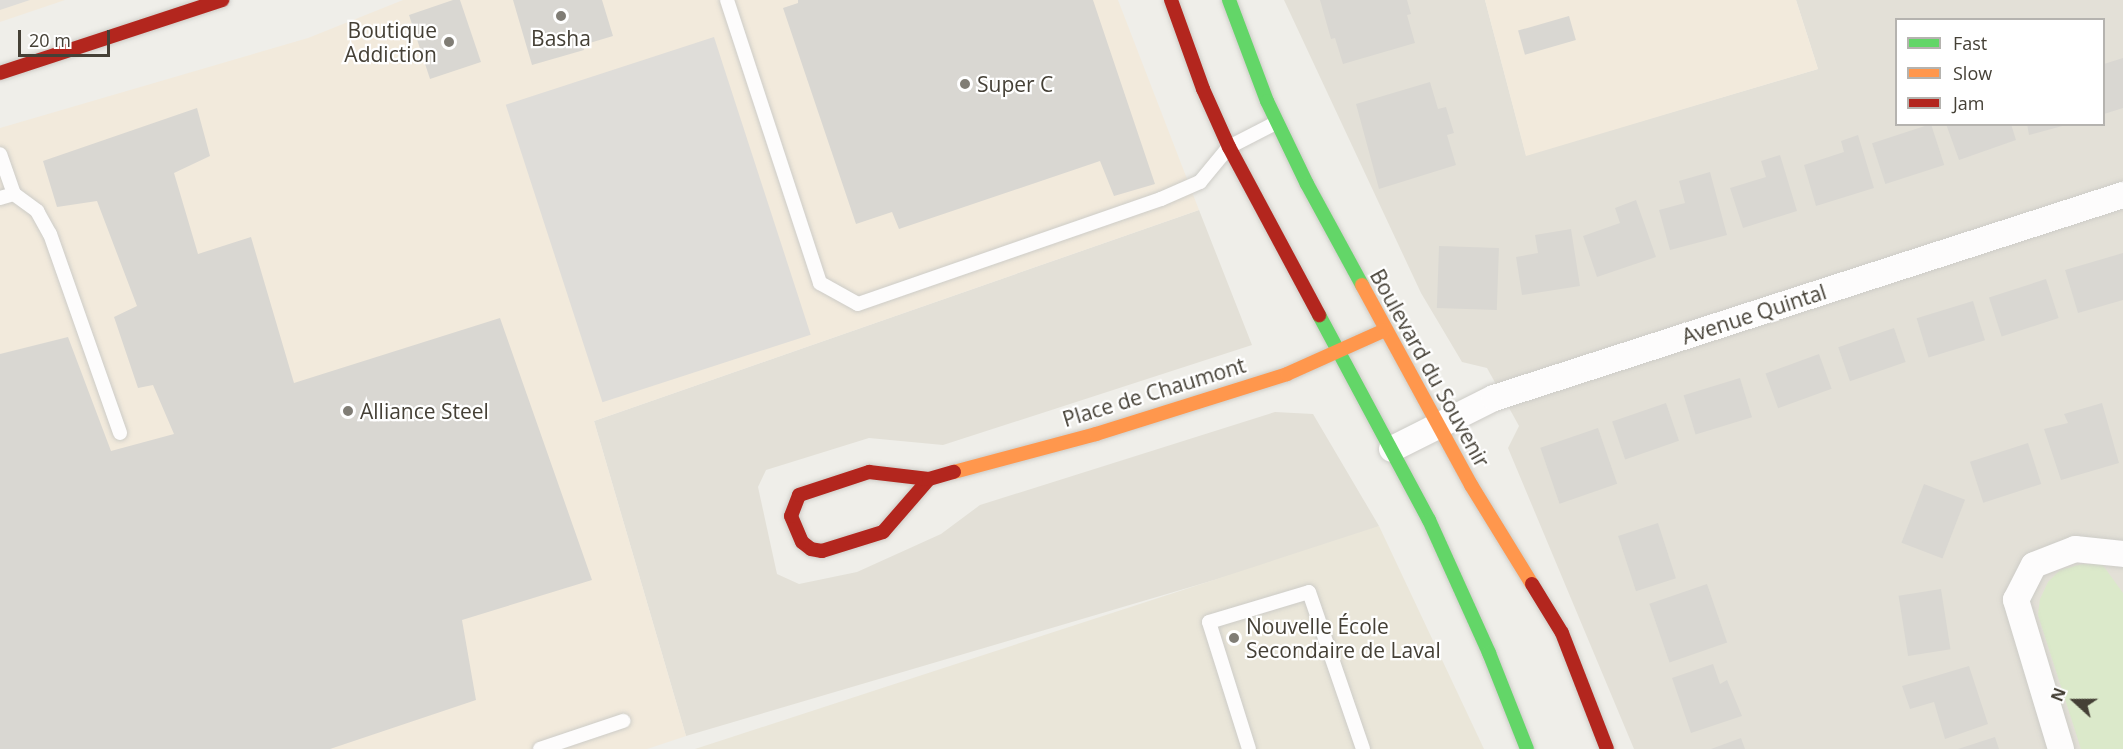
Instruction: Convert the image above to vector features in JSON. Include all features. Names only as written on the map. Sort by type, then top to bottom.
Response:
[{"type":"street","points":[[0,73],[222,0]]},
{"type":"street","points":[[1171,0],[1193,65],[1229,147],[1429,520],[1480,633],[1527,749]]},
{"type":"street","name":"Boulevard du Souvenir","points":[[1229,0],[1276,123],[1385,330],[1471,485],[1562,633],[1607,749]]},
{"type":"street","name":"Avenue Quintal","points":[[1392,449],[1437,424],[1510,392],[2123,195]]},
{"type":"street","name":"Place de Chaumont","points":[[929,478],[883,532],[822,551],[811,549],[802,542],[792,516],[799,495],[869,472],[929,478],[1096,434],[1287,374],[1385,330]]},
{"type":"street","points":[[2061,749],[2016,600],[2034,565],[2075,549],[2123,554]]},
{"type":"lane","points":[[727,0],[820,283],[858,304],[1161,199],[1200,182],[1229,147],[1276,123]]},
{"type":"lane","points":[[0,154],[14,194],[37,212],[50,234],[120,433]]},
{"type":"lane","points":[[0,198],[14,194]]},
{"type":"lane","points":[[1249,749],[1209,622],[1309,592],[1363,749]]},
{"type":"lane","points":[[540,749],[623,721]]},
{"type":"shaded area","points":[[0,0],[65,0],[0,22]]},
{"type":"shaded area","points":[[0,0],[30,0],[0,10]]},
{"type":"shaded area","points":[[403,0],[1118,0],[1199,210],[594,421],[686,736],[647,749],[0,749],[0,128],[308,38]]},
{"type":"shaded area","points":[[1284,0],[1485,0],[1526,155],[1818,69],[1796,0],[2123,0],[2123,749],[1634,749],[1508,448],[1519,426],[1487,368],[1462,362],[1421,293]]},
{"type":"shaded area","points":[[1485,0],[1796,0],[1818,69],[1526,156]]},
{"type":"shaded area","points":[[714,37],[811,335],[602,402],[506,105]]},
{"type":"shaded area","points":[[1199,210],[1252,345],[943,445],[869,438],[766,470],[758,487],[777,574],[799,584],[857,572],[941,534],[980,505],[1275,412],[1313,414],[1379,526],[1360,537],[686,736],[594,421]]},
{"type":"shaded area","name":"Nouvelle École Secondaire de Laval","points":[[1379,526],[1484,749],[695,749]]},
{"type":"green space","points":[[2082,564],[2102,564],[2123,593],[2123,749],[2081,749],[2038,615],[2040,599],[2048,582],[2060,570]]},
{"type":"building","points":[[453,0],[460,0],[481,62],[430,79],[409,15]]},
{"type":"building","points":[[513,0],[602,0],[613,36],[583,45],[584,50],[532,65]]},
{"type":"building","name":"Super C","points":[[798,0],[1093,0],[1155,184],[1114,196],[1100,161],[899,229],[892,212],[856,224],[783,8],[798,3]]},
{"type":"building","points":[[1320,0],[1407,0],[1411,14],[1407,15],[1415,43],[1343,64],[1335,38],[1331,39]]},
{"type":"building","points":[[1569,16],[1576,40],[1525,55],[1518,31]]},
{"type":"building","points":[[2123,58],[2123,108],[2105,114],[2105,64]]},
{"type":"building","points":[[1430,82],[1438,109],[1446,107],[1454,133],[1447,135],[1456,165],[1379,189],[1356,104]]},
{"type":"building","name":"Alliance Steel","points":[[197,108],[210,156],[174,173],[198,254],[251,237],[294,383],[500,318],[592,580],[462,620],[476,700],[330,749],[0,749],[0,354],[68,337],[111,451],[174,434],[153,385],[138,388],[114,317],[137,306],[97,201],[57,207],[43,161]]},
{"type":"building","points":[[1925,126],[1932,126],[1944,165],[1885,184],[1872,143]]},
{"type":"building","points":[[1947,126],[2012,126],[2016,140],[1959,160]]},
{"type":"building","points":[[2027,126],[2062,126],[2029,135]]},
{"type":"building","points":[[1858,135],[1874,188],[1816,206],[1804,165],[1844,152],[1841,141]]},
{"type":"building","points":[[1780,155],[1797,211],[1743,228],[1730,188],[1766,177],[1761,161]]},
{"type":"building","points":[[1710,172],[1727,235],[1670,250],[1659,210],[1685,203],[1679,181]]},
{"type":"building","points":[[1636,200],[1656,257],[1597,277],[1583,236],[1620,223],[1615,208]]},
{"type":"building","points":[[1571,229],[1580,286],[1522,295],[1516,257],[1538,253],[1535,235]]},
{"type":"building","points":[[1439,246],[1499,248],[1497,310],[1437,308]]},
{"type":"building","points":[[2123,253],[2123,300],[2078,313],[2065,270]]},
{"type":"building","points":[[2046,279],[2059,318],[2002,337],[1989,298]]},
{"type":"building","points":[[1973,301],[1985,340],[1929,357],[1917,318]]},
{"type":"building","points":[[1894,328],[1906,362],[1850,381],[1838,347]]},
{"type":"building","points":[[1819,354],[1832,389],[1778,408],[1765,373]]},
{"type":"building","points":[[1740,378],[1752,417],[1696,434],[1684,395]]},
{"type":"building","points":[[1666,403],[1679,441],[1625,459],[1612,422]]},
{"type":"building","points":[[2102,403],[2119,463],[2061,480],[2044,429],[2068,423],[2064,414]]},
{"type":"building","points":[[1598,428],[1617,484],[1560,504],[1540,448]]},
{"type":"building","points":[[2028,443],[2041,484],[1983,503],[1970,462]]},
{"type":"building","points":[[1924,484],[1965,500],[1943,559],[1901,543]]},
{"type":"building","points":[[1658,523],[1676,578],[1636,591],[1618,536]]},
{"type":"building","points":[[1707,584],[1727,643],[1670,662],[1649,604]]},
{"type":"building","points":[[1941,589],[1951,649],[1908,656],[1899,596]]},
{"type":"building","points":[[1713,664],[1720,684],[1727,680],[1742,716],[1691,733],[1672,678]]},
{"type":"building","points":[[1969,666],[1988,724],[1945,739],[1934,702],[1910,709],[1902,686]]},
{"type":"building","points":[[1995,737],[1999,749],[1958,749]]},
{"type":"building","points":[[1741,738],[1745,749],[1711,749]]},
{"type":"traffic: fast","points":[[1229,0],[1267,101],[1307,184],[1362,285]]},
{"type":"traffic: fast","points":[[1319,315],[1429,520],[1489,653],[1527,749]]},
{"type":"traffic: slow","points":[[1362,285],[1471,485],[1532,584]]},
{"type":"traffic: slow","points":[[954,472],[1096,434],[1287,374],[1385,330]]},
{"type":"traffic: jam","points":[[0,73],[222,0]]},
{"type":"traffic: jam","points":[[1171,0],[1203,89],[1229,147],[1319,315]]},
{"type":"traffic: jam","points":[[929,479],[883,532],[822,551],[811,549],[802,542],[791,516],[799,495],[869,472],[929,479],[954,472]]},
{"type":"traffic: jam","points":[[1532,584],[1562,633],[1607,749]]},
{"type":"place","name":"Basha","points":[[561,16]]},
{"type":"place","name":"Boutique Addiction","points":[[449,42]]},
{"type":"place","name":"Super C","points":[[965,84]]},
{"type":"place","name":"Alliance Steel","points":[[348,411]]},
{"type":"place","name":"Nouvelle École Secondaire de Laval","points":[[1234,638]]}]
